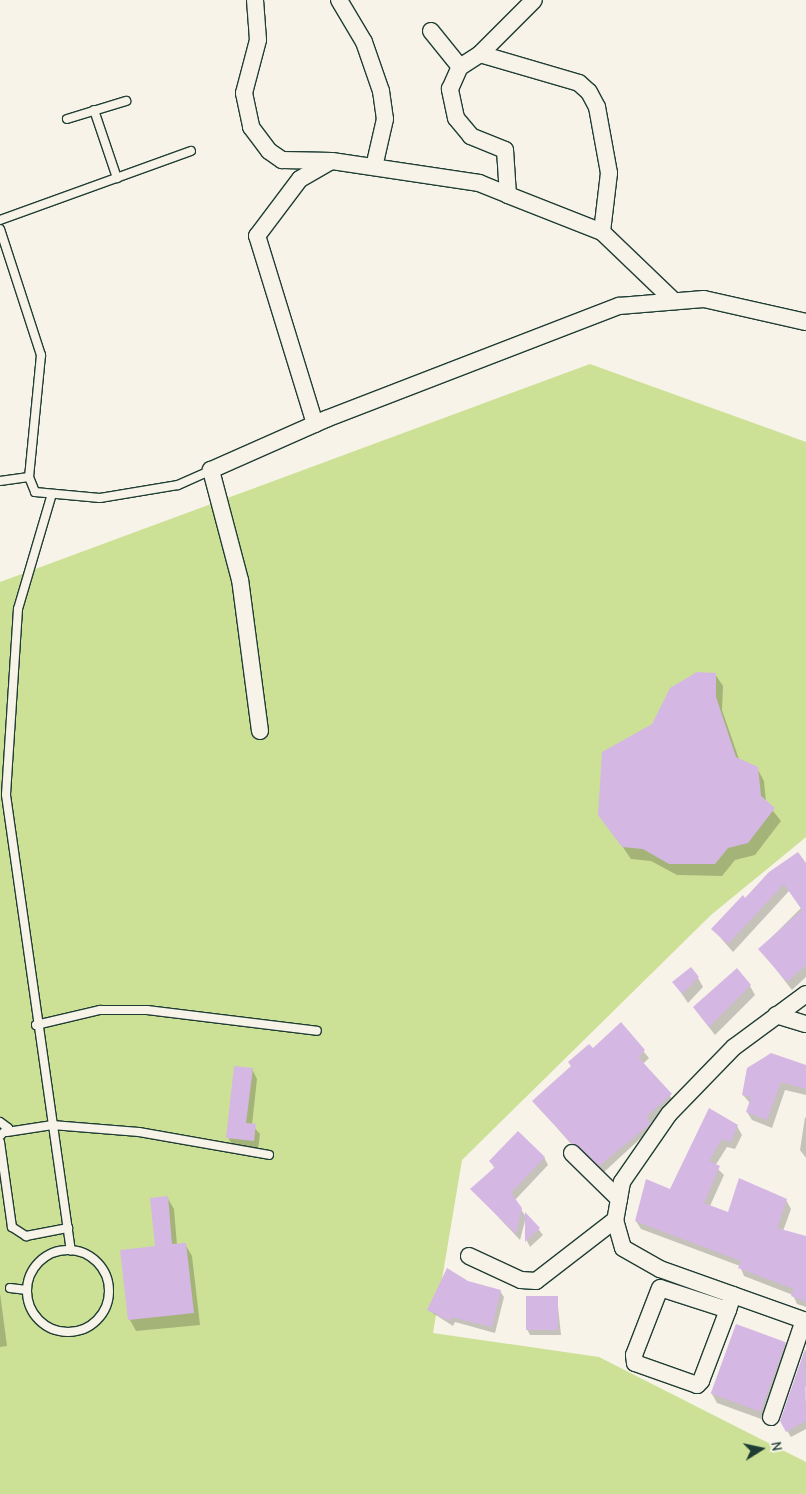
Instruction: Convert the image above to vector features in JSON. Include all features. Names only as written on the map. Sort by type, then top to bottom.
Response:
[{"type":"street","points":[[255,0],[258,40],[244,93],[251,127],[282,160],[332,161],[479,183],[602,232],[674,301]]},
{"type":"street","points":[[339,0],[364,42],[381,91],[385,119],[374,167]]},
{"type":"street","points":[[508,195],[505,150],[471,136],[456,118],[450,89],[460,67],[480,54],[534,0]]},
{"type":"street","points":[[431,31],[460,67]]},
{"type":"street","points":[[480,54],[579,83],[589,92],[597,107],[610,173],[602,232]]},
{"type":"street","points":[[315,424],[257,236],[300,179],[332,161]]},
{"type":"street","points":[[260,731],[240,580],[211,470],[315,424],[619,306],[704,299],[806,322]]},
{"type":"street","points":[[731,1303],[660,1270],[623,1248],[615,1220],[622,1182],[669,1114],[734,1047],[806,994]]},
{"type":"street","points":[[776,1015],[806,1024]]},
{"type":"street","points":[[572,1154],[619,1199]]},
{"type":"street","points":[[469,1256],[521,1280],[536,1281],[548,1276],[615,1220]]},
{"type":"street","points":[[731,1303],[697,1385],[635,1363],[634,1355],[660,1288],[731,1303],[805,1320],[770,1417]]},
{"type":"lane","points":[[66,119],[126,101]]},
{"type":"lane","points":[[94,110],[117,178]]},
{"type":"lane","points":[[0,220],[191,151]]},
{"type":"lane","points":[[0,229],[42,355],[30,477],[35,492],[50,497],[100,498],[169,487],[211,470]]},
{"type":"lane","points":[[0,481],[30,477]]},
{"type":"lane","points":[[50,497],[18,609],[6,796],[36,1025],[71,1250]]},
{"type":"lane","points":[[36,1025],[100,1010],[147,1010],[317,1031]]},
{"type":"lane","points":[[0,1122],[7,1126],[4,1134]]},
{"type":"lane","points":[[4,1134],[52,1125],[139,1132],[269,1155]]},
{"type":"lane","points":[[0,1142],[12,1227],[26,1236],[68,1228]]},
{"type":"lane","points":[[71,1250],[96,1261],[105,1272],[113,1292],[103,1313],[94,1324],[67,1332],[43,1324],[31,1308],[27,1290],[36,1265],[52,1254],[71,1250]]},
{"type":"lane","points":[[10,1288],[27,1290]]},
{"type":"green space","points":[[590,364],[806,442],[806,837],[711,915],[462,1160],[433,1333],[599,1357],[806,1462],[806,1494],[0,1494],[0,582]]},
{"type":"building","points":[[697,672],[716,673],[716,697],[736,757],[758,767],[761,796],[775,808],[748,843],[728,848],[715,864],[669,864],[643,849],[622,847],[598,815],[602,752],[652,724],[670,688]]},
{"type":"building","points":[[798,852],[806,863],[806,965],[787,982],[758,949],[802,910],[784,884],[728,944],[711,929],[743,895],[745,898],[769,872]]},
{"type":"building","points":[[691,967],[699,977],[682,994],[672,982]]},
{"type":"building","points":[[737,968],[751,985],[709,1027],[693,1007]]},
{"type":"building","points":[[621,1022],[645,1050],[638,1057],[672,1094],[647,1116],[650,1124],[599,1166],[571,1143],[532,1101],[571,1066],[568,1062],[589,1044],[593,1048]]},
{"type":"building","points":[[771,1053],[806,1065],[806,1089],[781,1082],[767,1120],[746,1112],[751,1097],[742,1095],[747,1068]]},
{"type":"building","points":[[234,1066],[253,1068],[246,1123],[256,1124],[254,1141],[226,1138]]},
{"type":"building","points":[[709,1108],[738,1125],[731,1142],[722,1139],[709,1161],[720,1166],[704,1203],[728,1212],[739,1178],[787,1199],[777,1228],[806,1236],[806,1302],[791,1296],[794,1289],[738,1268],[741,1261],[635,1221],[646,1179],[670,1189]]},
{"type":"building","points":[[518,1131],[545,1157],[511,1193],[522,1208],[516,1234],[470,1189],[495,1167],[489,1161]]},
{"type":"building","points":[[168,1196],[172,1244],[186,1243],[194,1313],[128,1320],[120,1250],[155,1246],[150,1198]]},
{"type":"building","points":[[525,1212],[540,1228],[525,1242]]},
{"type":"building","points":[[447,1268],[468,1281],[501,1290],[492,1327],[451,1317],[450,1321],[427,1310]]},
{"type":"building","points":[[526,1296],[558,1296],[558,1330],[526,1330]]},
{"type":"building","points":[[736,1324],[786,1342],[760,1412],[711,1394]]},
{"type":"building","points":[[805,1349],[806,1421],[786,1432],[780,1421]]}]
